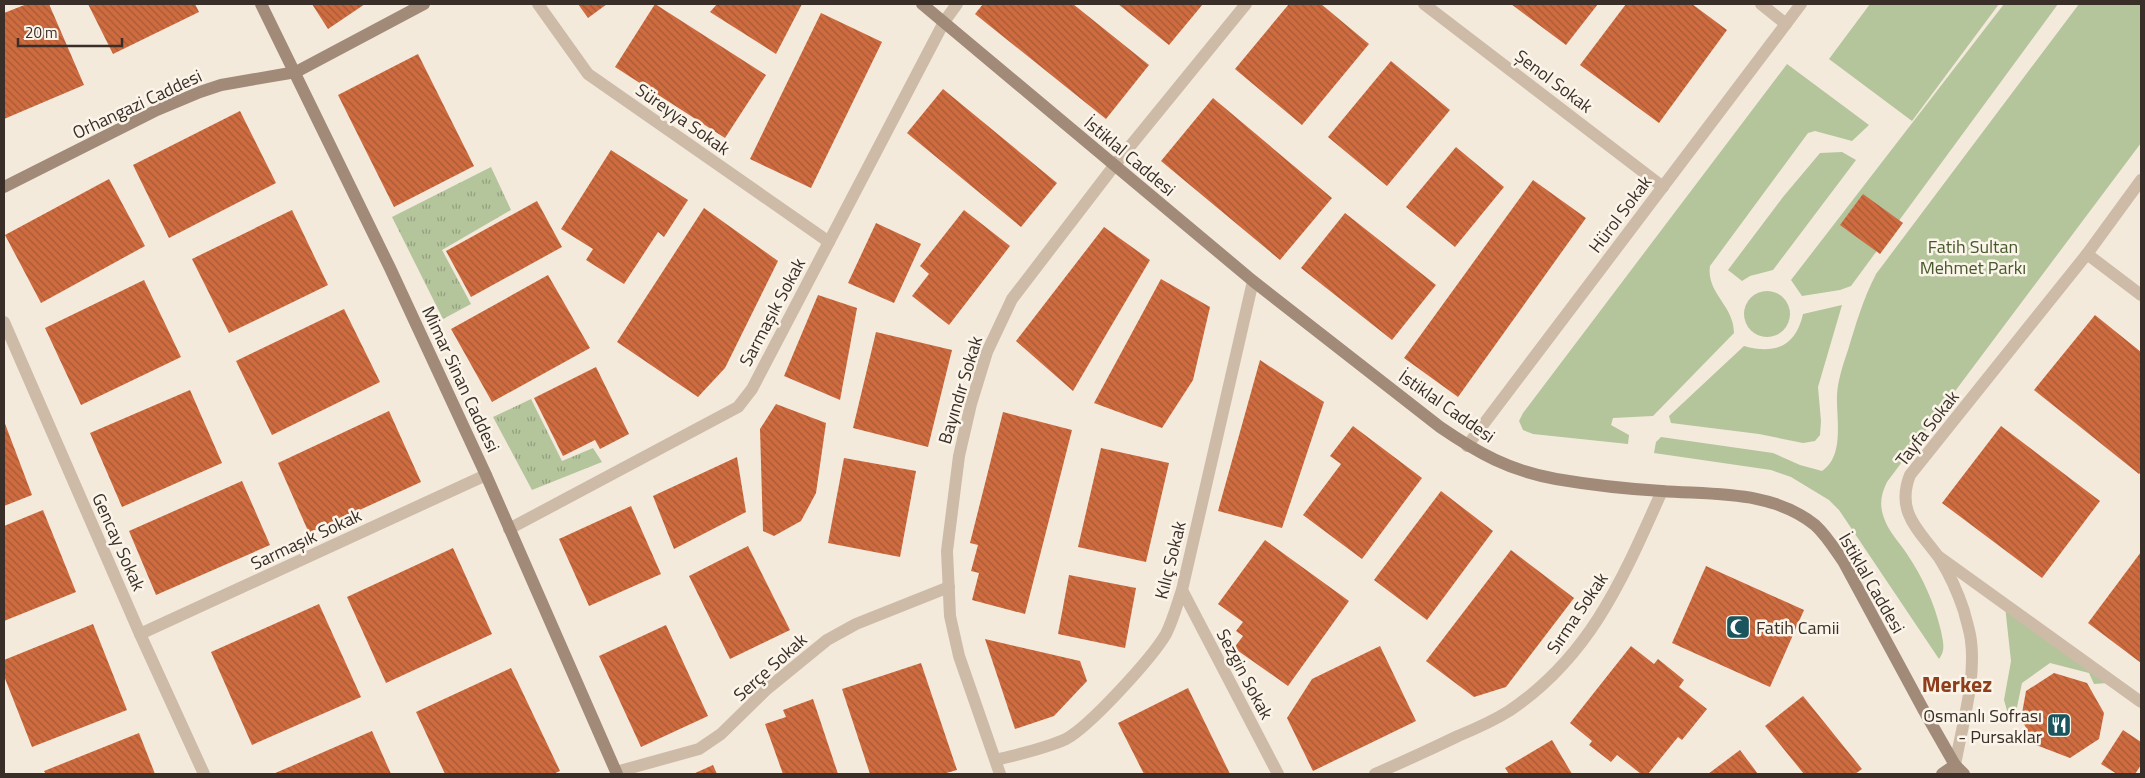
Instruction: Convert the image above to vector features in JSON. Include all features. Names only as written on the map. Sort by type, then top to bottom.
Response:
[{"type":"street","name":"Mimar Sinan Caddesi","points":[[261,4],[296,72],[321,129],[390,268],[486,475],[617,773]]},
{"type":"street","name":"Orhangazi Caddesi","points":[[4,187],[157,110],[200,92],[221,85],[296,72],[424,4]]},
{"type":"street","name":"Süreyya Sokak","points":[[538,4],[588,74],[829,242]]},
{"type":"street","name":"İstiklal Caddesi","points":[[922,4],[1253,281],[1467,446],[1505,466],[1555,479],[1612,487],[1712,493],[1755,498],[1783,506],[1815,525],[1830,541],[1843,561],[1960,769]]},
{"type":"street","name":"Sarmaşık Sokak","points":[[510,529],[738,406],[752,389],[944,22],[957,4]]},
{"type":"street","name":"Bayındır Sokak","points":[[1000,774],[959,656],[950,616],[947,551],[958,456],[987,352],[1012,299],[1114,166],[1246,4]]},
{"type":"street","name":"Şenol Sokak","points":[[1424,4],[1663,187]]},
{"type":"street","points":[[1761,4],[1786,24]]},
{"type":"street","name":"Hürol Sokak","points":[[1467,446],[1801,4]]},
{"type":"street","name":"Tayfa Sokak","points":[[1960,769],[1972,671],[1971,640],[1952,579],[1909,518],[1906,487],[1910,476],[2087,254],[2141,180]]},
{"type":"street","points":[[2087,254],[2141,294]]},
{"type":"street","name":"Kılıç Sokak","points":[[996,760],[1053,744],[1066,738],[1087,723],[1155,650],[1166,634],[1182,590],[1253,281]]},
{"type":"street","name":"Gencay Sokak","points":[[4,322],[140,634],[204,774]]},
{"type":"street","name":"Sarmaşık Sokak","points":[[140,634],[486,475]]},
{"type":"street","name":"Sırma Sokak","points":[[1376,774],[1507,712],[1555,675],[1576,652],[1626,572],[1662,491]]},
{"type":"street","points":[[1936,555],[2141,702]]},
{"type":"street","name":"Serçe Sokak","points":[[617,773],[699,749],[721,734],[774,683],[827,640],[856,624],[949,586]]},
{"type":"street","name":"Sezgin Sokak","points":[[1182,590],[1278,774]]},
{"type":"street","points":[[1942,774],[1960,769]]},
{"type":"green space","points":[[1870,4],[1999,4],[1912,121],[1829,59]]},
{"type":"green space","points":[[2004,4],[2058,4],[1851,286],[1840,290],[1802,296],[1791,280]]},
{"type":"green space","name":"Fatih Sultan Mehmet Parkı","points":[[2079,4],[2141,4],[2141,143],[1887,482],[1882,495],[1882,513],[1886,523],[1918,572],[1935,610],[1943,646],[1943,652],[1939,659],[1839,510],[1829,500],[1791,477],[1771,470],[1654,453],[1656,442],[1661,437],[1773,453],[1800,465],[1822,471],[1829,464],[1837,446],[1837,395],[1840,378],[1860,312],[1876,274]]},
{"type":"green space","points":[[1787,64],[1869,125],[1852,141],[1815,131],[1808,133],[1710,266],[1712,284],[1730,315],[1734,333],[1653,416],[1613,418],[1611,425],[1629,435],[1628,444],[1533,434],[1523,430],[1519,421],[1523,413]]},
{"type":"green space","points":[[1842,152],[1856,160],[1773,270],[1750,276],[1742,281],[1728,270],[1783,197],[1820,153]]},
{"type":"green space","points":[[491,167],[511,210],[442,250],[471,304],[443,319],[392,217]]},
{"type":"green space","points":[[1763,291],[1771,291],[1780,295],[1786,301],[1790,314],[1786,327],[1780,333],[1771,337],[1763,337],[1754,333],[1748,327],[1744,318],[1744,310],[1748,301],[1754,295]]},
{"type":"green space","points":[[1842,305],[1818,387],[1821,421],[1820,435],[1815,441],[1803,443],[1759,434],[1671,423],[1669,416],[1744,346],[1765,349],[1782,345],[1795,334],[1803,314]]},
{"type":"green space","points":[[531,399],[562,461],[593,448],[602,462],[532,490],[493,417]]},
{"type":"green space","points":[[2005,606],[2108,683],[2094,684],[2089,673],[2050,663],[2022,683],[2016,712],[2008,714],[2004,700],[2011,661]]},
{"type":"building","points":[[27,4],[49,4],[84,85],[4,119],[4,13]]},
{"type":"building","points":[[88,4],[195,4],[199,12],[113,54]]},
{"type":"building","points":[[312,4],[365,4],[328,29]]},
{"type":"building","points":[[578,4],[607,4],[588,18]]},
{"type":"building","points":[[655,4],[766,75],[725,138],[615,67]]},
{"type":"building","points":[[717,4],[802,4],[776,54],[710,12]]},
{"type":"building","points":[[983,4],[1073,4],[1149,65],[1106,119],[975,14]]},
{"type":"building","points":[[1118,4],[1203,4],[1169,45]]},
{"type":"building","points":[[1289,4],[1321,4],[1369,44],[1302,125],[1235,69]]},
{"type":"building","points":[[1511,4],[1598,4],[1566,45]]},
{"type":"building","points":[[1626,4],[1692,4],[1727,30],[1659,123],[1580,65]]},
{"type":"building","points":[[821,13],[882,42],[811,188],[750,159]]},
{"type":"building","points":[[418,54],[474,166],[394,207],[338,95]]},
{"type":"building","points":[[1391,61],[1450,110],[1387,186],[1328,137]]},
{"type":"building","points":[[943,89],[1057,183],[1021,227],[907,133]]},
{"type":"building","points":[[1213,98],[1332,198],[1280,260],[1161,161]]},
{"type":"building","points":[[240,111],[276,183],[169,238],[133,165]]},
{"type":"building","points":[[1456,147],[1504,187],[1455,247],[1406,207]]},
{"type":"building","points":[[611,150],[688,200],[664,237],[658,232],[624,284],[586,260],[593,249],[561,229]]},
{"type":"building","points":[[109,179],[145,246],[41,303],[5,235]]},
{"type":"building","points":[[1533,180],[1586,218],[1458,397],[1404,358]]},
{"type":"building","points":[[1863,194],[1903,223],[1880,254],[1840,225]]},
{"type":"building","points":[[537,201],[562,247],[471,297],[446,251]]},
{"type":"building","points":[[704,208],[778,261],[725,368],[698,397],[617,342]]},
{"type":"building","points":[[292,210],[328,285],[229,333],[192,259]]},
{"type":"building","points":[[964,210],[1010,246],[949,325],[912,296],[929,274],[920,266]]},
{"type":"building","points":[[1345,213],[1436,285],[1392,340],[1301,268]]},
{"type":"building","points":[[876,223],[921,244],[894,303],[848,283]]},
{"type":"building","points":[[1104,227],[1150,260],[1073,391],[1016,341]]},
{"type":"building","points":[[548,275],[590,348],[492,402],[451,329]]},
{"type":"building","points":[[1161,279],[1210,307],[1193,380],[1162,428],[1094,403]]},
{"type":"building","points":[[144,280],[181,357],[81,405],[45,328]]},
{"type":"building","points":[[818,295],[857,308],[840,400],[784,376]]},
{"type":"building","points":[[344,309],[380,382],[272,435],[236,361]]},
{"type":"building","points":[[2095,315],[2141,352],[2141,472],[2139,474],[2034,390]]},
{"type":"building","points":[[876,332],[952,350],[928,447],[853,428]]},
{"type":"building","points":[[1260,360],[1324,402],[1282,528],[1218,511]]},
{"type":"building","points":[[596,367],[629,434],[600,449],[595,440],[563,456],[534,398]]},
{"type":"building","points":[[190,390],[222,463],[122,507],[90,433]]},
{"type":"building","points":[[776,404],[826,423],[816,493],[801,521],[774,536],[763,531],[760,429]]},
{"type":"building","points":[[389,411],[421,482],[309,533],[278,463]]},
{"type":"building","points":[[1003,412],[1072,430],[1025,614],[972,600],[979,573],[971,571],[978,545],[970,543]]},
{"type":"building","points":[[4,421],[32,495],[4,506]]},
{"type":"building","points":[[1353,426],[1422,478],[1362,559],[1303,515],[1341,464],[1330,456]]},
{"type":"building","points":[[2001,426],[2100,501],[2042,578],[1942,503]]},
{"type":"building","points":[[1101,448],[1169,463],[1146,562],[1078,547]]},
{"type":"building","points":[[737,457],[746,512],[674,549],[653,496]]},
{"type":"building","points":[[844,458],[916,471],[900,557],[828,543]]},
{"type":"building","points":[[242,481],[270,545],[156,595],[129,531]]},
{"type":"building","points":[[1441,491],[1493,531],[1427,620],[1374,580]]},
{"type":"building","points":[[631,506],[661,574],[589,606],[559,539]]},
{"type":"building","points":[[43,510],[76,592],[4,621],[4,526]]},
{"type":"building","points":[[1265,540],[1349,601],[1288,686],[1234,648],[1243,636],[1236,631],[1243,622],[1218,604]]},
{"type":"building","points":[[748,546],[790,630],[730,659],[689,576]]},
{"type":"building","points":[[453,548],[492,634],[386,683],[347,597]]},
{"type":"building","points":[[1511,550],[1574,598],[1506,687],[1474,697],[1426,661]]},
{"type":"building","points":[[2141,552],[2141,663],[2088,623]]},
{"type":"building","name":"Fatih Camii","points":[[1706,566],[1804,610],[1770,687],[1672,643]]},
{"type":"building","points":[[1069,575],[1136,588],[1125,648],[1058,634]]},
{"type":"building","points":[[319,604],[361,697],[252,745],[211,652]]},
{"type":"building","points":[[93,624],[127,710],[32,747],[4,676],[4,660]]},
{"type":"building","points":[[666,625],[708,716],[641,747],[599,656]]},
{"type":"building","points":[[985,639],[1080,661],[1087,681],[1054,716],[1015,729]]},
{"type":"building","points":[[1380,646],[1416,721],[1313,771],[1287,718],[1312,679]]},
{"type":"building","points":[[1631,646],[1654,664],[1658,659],[1684,680],[1679,687],[1707,709],[1682,740],[1678,737],[1648,774],[1641,774],[1617,755],[1611,762],[1589,745],[1592,741],[1570,723]]},
{"type":"building","points":[[921,663],[957,770],[943,774],[870,774],[842,689]]},
{"type":"building","points":[[511,668],[560,771],[553,774],[445,774],[416,712]]},
{"type":"building","points":[[2054,673],[2087,683],[2104,713],[2099,739],[2070,758],[2036,745],[2021,719],[2026,691]]},
{"type":"building","points":[[1188,688],[1230,774],[1144,774],[1118,723]]},
{"type":"building","points":[[1803,696],[1862,769],[1855,774],[1804,774],[1765,726]]},
{"type":"building","points":[[813,699],[838,774],[783,774],[765,724],[786,717],[783,710]]},
{"type":"building","points":[[2123,730],[2141,742],[2141,765],[2135,774],[2117,774],[2101,764]]},
{"type":"building","points":[[372,731],[391,774],[273,774]]},
{"type":"building","points":[[139,733],[155,774],[46,774],[44,771]]},
{"type":"building","points":[[1552,740],[1572,774],[1509,774],[1505,768]]},
{"type":"building","points":[[1740,750],[1758,774],[1708,774]]},
{"type":"building","points":[[713,765],[717,774],[693,774]]},
{"type":"place","name":"Fatih Camii","points":[[1738,627]]},
{"type":"place","name":"Osmanlı Sofrası - Pursaklar","points":[[2059,725]]},
{"type":"district","name":"Merkez","points":[[1957,684]]}]
